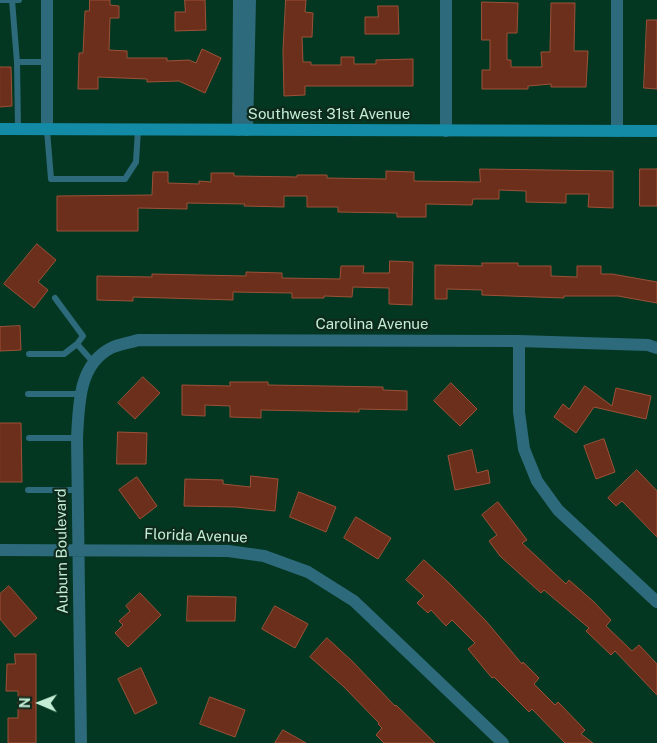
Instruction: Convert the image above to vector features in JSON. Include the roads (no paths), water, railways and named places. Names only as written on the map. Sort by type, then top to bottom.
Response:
[{"type":"main road","name":"Southwest 31st Avenue","points":[[0,129],[657,131]]},
{"type":"street","points":[[47,0],[47,130]]},
{"type":"street","points":[[239,0],[242,130]]},
{"type":"street","points":[[242,130],[250,0]]},
{"type":"street","points":[[446,0],[446,131]]},
{"type":"street","points":[[616,131],[617,0]]},
{"type":"street","name":"Carolina Avenue","points":[[93,362],[112,348],[138,340],[520,341],[648,345],[657,348]]},
{"type":"street","points":[[520,341],[519,412],[524,449],[537,480],[558,510],[657,602]]},
{"type":"street","name":"Auburn Boulevard","points":[[81,743],[77,438],[80,394],[93,362]]},
{"type":"street","name":"Florida Avenue","points":[[0,550],[228,551],[264,556],[308,572],[354,601],[503,743]]},
{"type":"lane","points":[[0,0],[19,0]]},
{"type":"lane","points":[[12,0],[17,62],[18,130]]},
{"type":"lane","points":[[17,62],[47,62]]},
{"type":"lane","points":[[47,130],[50,179],[125,179],[136,162],[138,130]]},
{"type":"lane","points":[[29,354],[64,354],[83,336],[55,298]]},
{"type":"lane","points":[[76,344],[93,362]]},
{"type":"lane","points":[[28,394],[80,394]]},
{"type":"lane","points":[[29,438],[77,438]]},
{"type":"lane","points":[[28,490],[78,490]]}]
